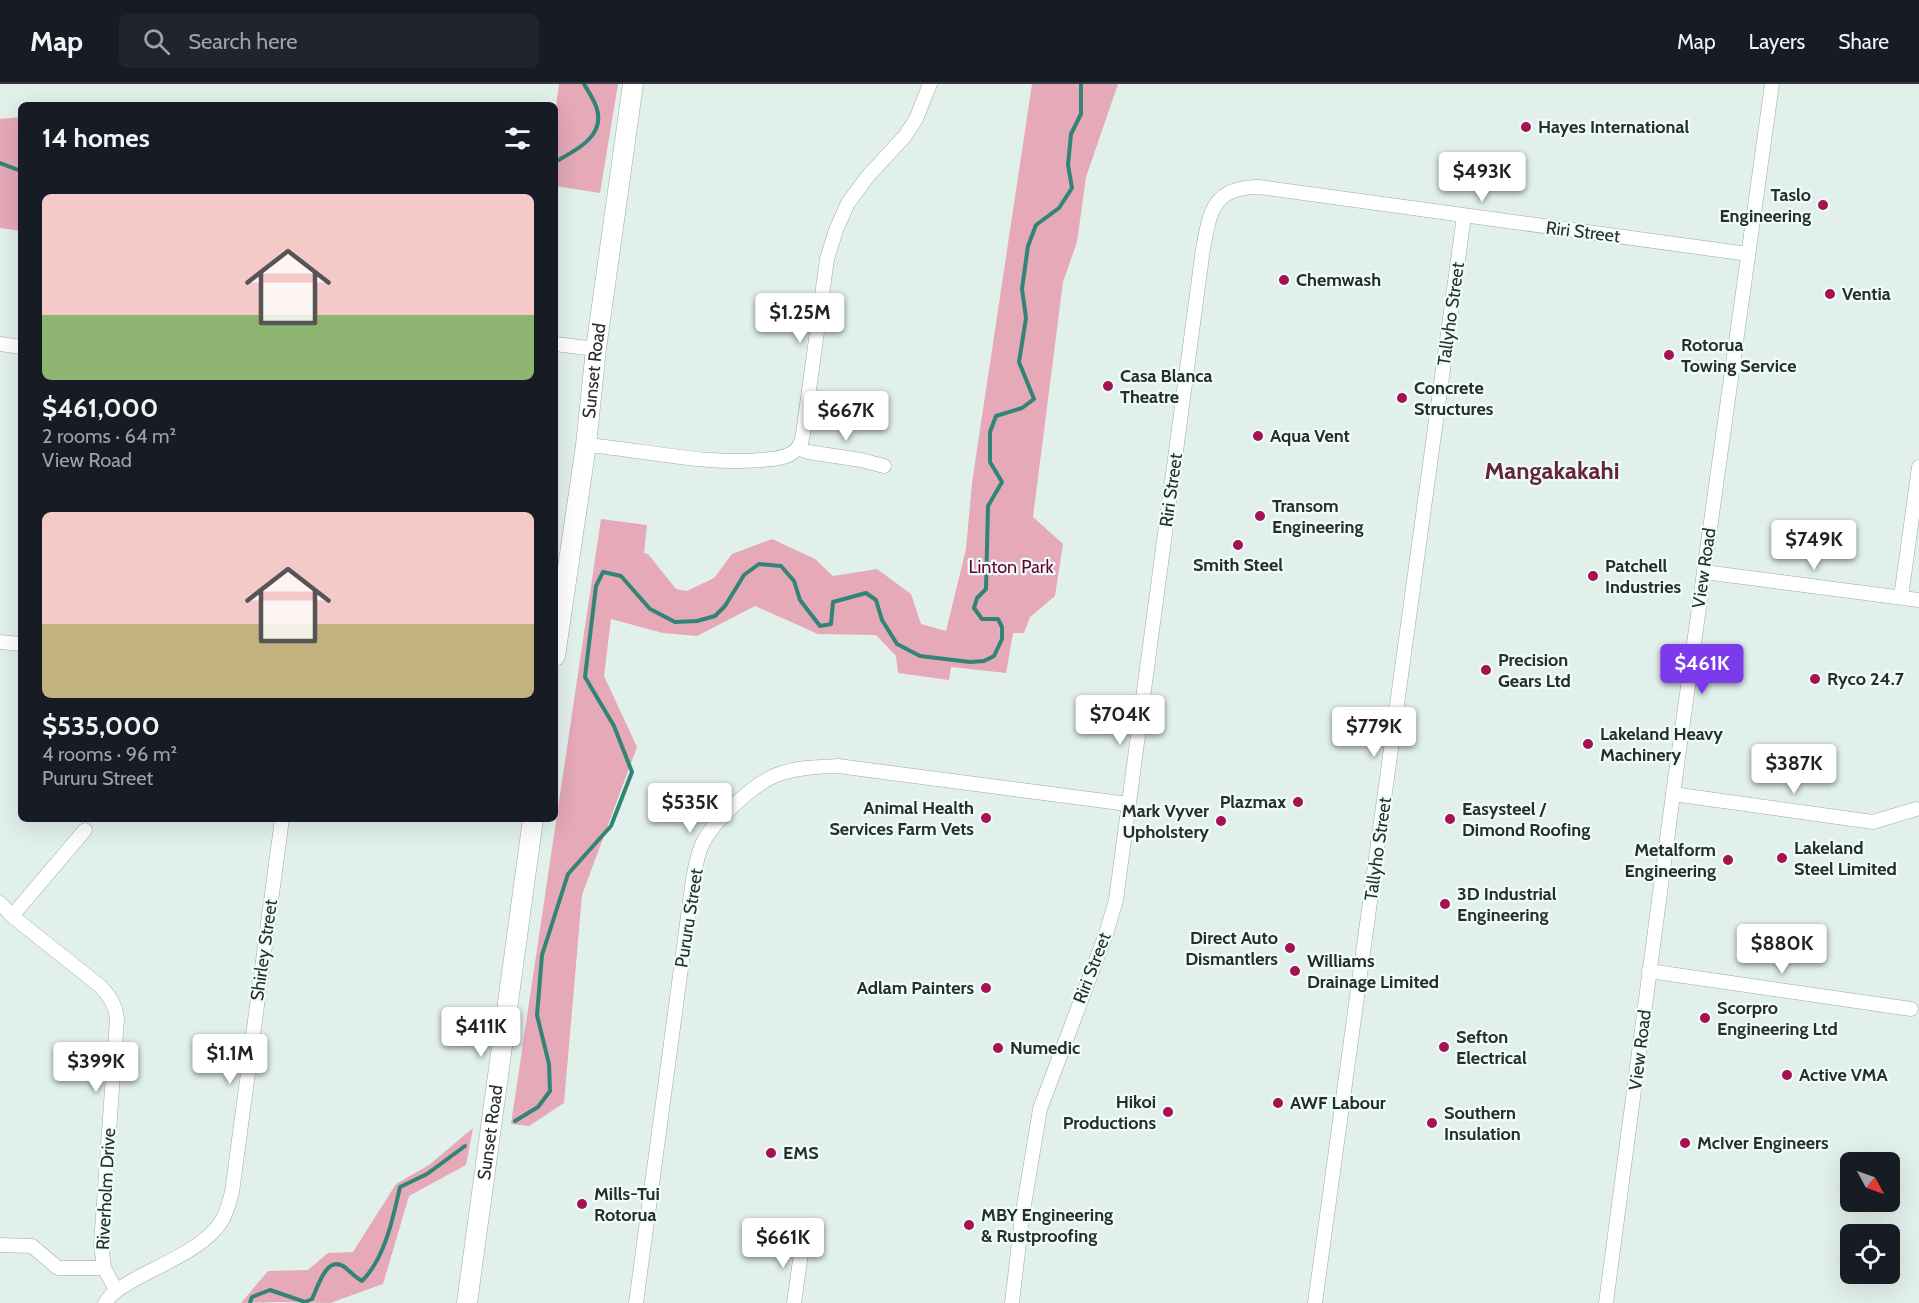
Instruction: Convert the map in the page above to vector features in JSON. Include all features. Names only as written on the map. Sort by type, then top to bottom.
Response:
[{"type":"main road","name":"Sunset Road","points":[[558,636],[586,445],[596,349],[633,84]]},
{"type":"main road","name":"Sunset Road","points":[[467,1303],[533,822]]},
{"type":"street","points":[[586,445],[698,460],[733,462],[775,458],[792,453],[798,448],[803,434],[827,259],[836,230],[848,203],[868,176],[905,136],[916,119],[930,84]]},
{"type":"street","name":"View Road","points":[[1606,1303],[1673,794],[1772,84]]},
{"type":"street","name":"Riri Street","points":[[1012,1303],[1022,1217],[1040,1109],[1106,934],[1116,900],[1203,249],[1212,210],[1224,195],[1233,190],[1243,187],[1259,187],[1748,254]]},
{"type":"street","name":"Tallyho Street","points":[[1316,1303],[1464,216]]},
{"type":"street","points":[[0,344],[18,347]]},
{"type":"street","points":[[558,344],[596,349]]},
{"type":"street","points":[[798,448],[808,452],[884,466]]},
{"type":"street","points":[[1901,597],[1919,467]]},
{"type":"street","points":[[1704,572],[1919,600]]},
{"type":"street","points":[[0,642],[18,644]]},
{"type":"street","name":"Pururu Street","points":[[636,1303],[693,879],[701,847],[719,820],[759,785],[780,773],[807,767],[838,766],[1128,804]]},
{"type":"street","points":[[1673,794],[1873,822],[1916,809]]},
{"type":"street","name":"Shirley Street","points":[[105,1303],[116,1290],[200,1243],[213,1233],[228,1208],[282,822]]},
{"type":"street","points":[[6,915],[85,830]]},
{"type":"street","name":"Riverholm Drive","points":[[0,903],[6,915],[100,986],[113,1002],[117,1014],[101,1244],[105,1268],[116,1290]]},
{"type":"street","points":[[1649,971],[1911,1010]]},
{"type":"street","points":[[795,1303],[803,1239]]},
{"type":"street","points":[[0,1245],[32,1246],[58,1268],[105,1268]]},
{"type":"green space","points":[[559,84],[618,84],[600,193],[558,186],[557,102]]},
{"type":"green space","name":"Linton Park","points":[[1032,84],[1118,84],[1086,177],[1077,242],[1063,282],[1033,517],[1063,544],[1055,596],[1030,617],[1024,633],[1013,633],[1006,673],[951,667],[949,680],[898,673],[896,656],[876,635],[818,634],[755,606],[697,636],[663,633],[611,619],[604,676],[637,747],[582,895],[564,1103],[529,1126],[511,1124],[556,822],[558,822],[558,808],[601,519],[647,525],[644,553],[648,554],[676,589],[687,591],[714,578],[732,554],[772,539],[815,559],[833,576],[877,569],[911,594],[921,624],[946,631],[966,549],[972,483]]},
{"type":"green space","points":[[18,117],[18,231],[0,228],[0,119]]},
{"type":"green space","points":[[473,1128],[466,1165],[409,1196],[383,1284],[330,1303],[241,1303],[268,1271],[308,1270],[328,1253],[353,1252],[396,1184],[429,1165]]},
{"type":"waterway","points":[[558,160],[588,141],[597,126],[596,106],[584,84]]},
{"type":"waterway","points":[[515,1121],[538,1107],[550,1091],[549,1064],[537,1015],[542,955],[568,874],[611,826],[632,772],[614,726],[585,677],[596,586],[603,572],[621,576],[650,609],[675,622],[697,621],[715,616],[725,606],[744,575],[759,564],[781,566],[794,581],[800,600],[820,626],[831,624],[833,602],[866,593],[876,600],[882,620],[897,644],[920,656],[970,662],[984,661],[994,656],[1002,639],[1002,627],[998,619],[982,619],[974,608],[977,598],[986,589],[988,506],[1002,482],[990,462],[990,432],[996,416],[1022,408],[1034,399],[1019,362],[1026,318],[1022,289],[1028,246],[1036,225],[1059,208],[1072,188],[1068,165],[1071,134],[1081,114],[1081,84]]},
{"type":"waterway","points":[[0,163],[18,170]]},
{"type":"waterway","points":[[250,1303],[252,1297],[270,1290],[305,1302],[312,1299],[323,1274],[332,1265],[337,1264],[362,1281],[377,1261],[382,1249],[400,1187],[427,1174],[465,1146]]},
{"type":"place","name":"Hayes International","points":[[1526,127]]},
{"type":"place","name":"Taslo Engineering","points":[[1823,205]]},
{"type":"place","name":"Chemwash","points":[[1284,280]]},
{"type":"place","name":"Ventia","points":[[1830,294]]},
{"type":"place","name":"Rotorua Towing Service","points":[[1669,355]]},
{"type":"place","name":"Casa Blanca Theatre","points":[[1108,386]]},
{"type":"place","name":"Concrete Structures","points":[[1402,398]]},
{"type":"place","name":"Aqua Vent","points":[[1258,436]]},
{"type":"place","name":"Transom Engineering","points":[[1260,516]]},
{"type":"place","name":"Smith Steel","points":[[1238,545]]},
{"type":"place","name":"Patchell Industries","points":[[1593,576]]},
{"type":"place","name":"Precision Gears Ltd","points":[[1486,670]]},
{"type":"place","name":"Ryco 24.7","points":[[1815,679]]},
{"type":"place","name":"Lakeland Heavy Machinery","points":[[1588,744]]},
{"type":"place","name":"Plazmax","points":[[1298,802]]},
{"type":"place","name":"Animal Health Services Farm Vets","points":[[986,818]]},
{"type":"place","name":"Easysteel / Dimond Roofing","points":[[1450,819]]},
{"type":"place","name":"Mark Vyver Upholstery","points":[[1221,821]]},
{"type":"place","name":"Lakeland Steel Limited","points":[[1782,858]]},
{"type":"place","name":"Metalform Engineering","points":[[1728,860]]},
{"type":"place","name":"3D Industrial Engineering","points":[[1445,904]]},
{"type":"place","name":"Direct Auto Dismantlers","points":[[1290,948]]},
{"type":"place","name":"Williams Drainage Limited","points":[[1295,971]]},
{"type":"place","name":"Adlam Painters","points":[[986,988]]},
{"type":"place","name":"Scorpro Engineering Ltd","points":[[1705,1018]]},
{"type":"place","name":"Sefton Electrical","points":[[1444,1047]]},
{"type":"place","name":"Numedic","points":[[998,1048]]},
{"type":"place","name":"Active VMA","points":[[1787,1075]]},
{"type":"place","name":"AWF Labour","points":[[1278,1103]]},
{"type":"place","name":"Hikoi Productions","points":[[1168,1112]]},
{"type":"place","name":"Southern Insulation","points":[[1432,1123]]},
{"type":"place","name":"McIver Engineers","points":[[1685,1143]]},
{"type":"place","name":"EMS","points":[[771,1153]]},
{"type":"place","name":"Mills-Tui Rotorua","points":[[582,1204]]},
{"type":"place","name":"MBY Engineering & Rustproofing","points":[[969,1225]]},
{"type":"district","name":"Mangakakahi","points":[[1552,470]]}]
